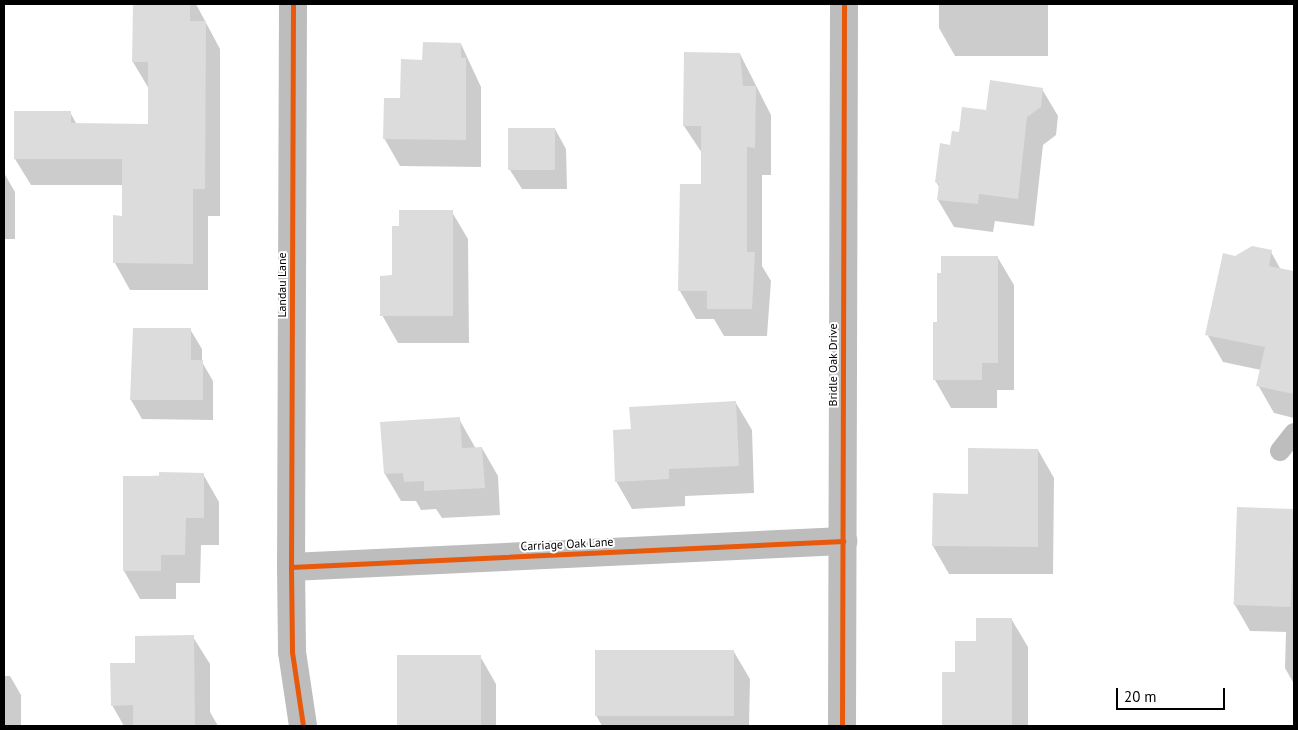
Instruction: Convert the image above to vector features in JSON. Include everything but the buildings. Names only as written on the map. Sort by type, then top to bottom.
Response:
[{"type":"street","name":"Landau Lane","points":[[293,4],[292,652],[303,726]]},
{"type":"street","name":"Bridle Oak Drive","points":[[842,726],[844,4]]},
{"type":"street","name":"Carriage Oak Lane","points":[[291,567],[843,542]]},
{"type":"lane","points":[[1280,451],[1294,434]]},
{"type":"cycle path","points":[[293,4],[292,652],[303,726]]},
{"type":"cycle path","points":[[842,726],[844,4]]},
{"type":"cycle path","points":[[291,567],[843,541]]}]
